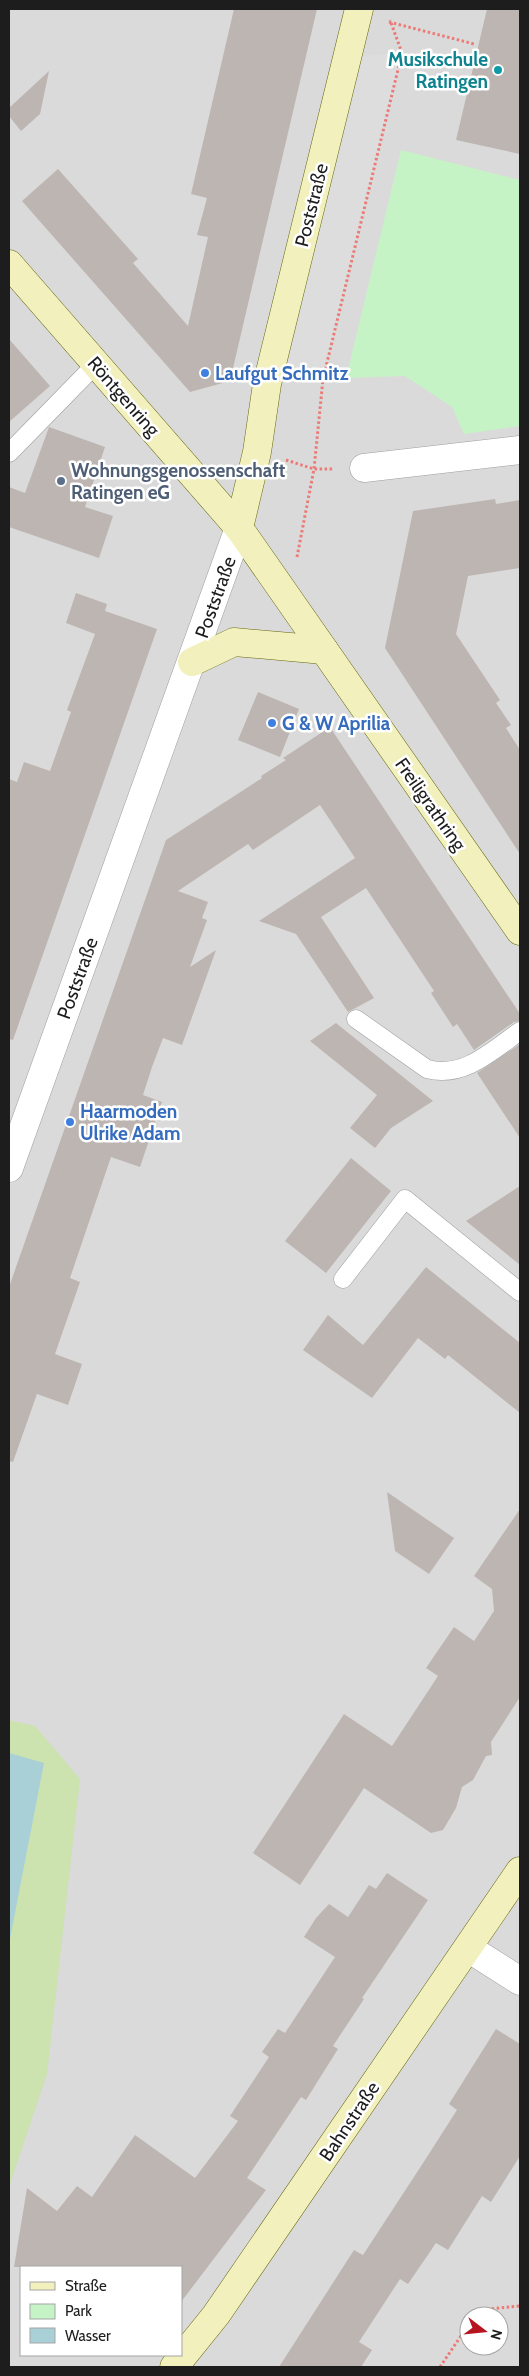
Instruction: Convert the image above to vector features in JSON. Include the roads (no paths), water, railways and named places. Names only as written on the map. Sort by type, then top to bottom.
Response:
[{"type":"main road","name":"Poststraße","points":[[239,528],[257,452],[266,384],[359,9]]},
{"type":"main road","name":"Röntgenring","points":[[9,264],[239,528]]},
{"type":"main road","name":"Freiligrathring","points":[[239,528],[520,931]]},
{"type":"main road","points":[[192,662],[234,642],[324,650]]},
{"type":"main road","name":"Bahnstraße","points":[[174,2367],[216,2315],[520,1871]]},
{"type":"street","points":[[364,468],[520,450]]},
{"type":"street","name":"Poststraße","points":[[9,1168],[239,528]]},
{"type":"street","points":[[468,1948],[520,1981]]},
{"type":"lane","points":[[9,453],[96,364]]},
{"type":"lane","points":[[356,1019],[426,1068],[446,1072],[468,1067],[520,1031]]},
{"type":"lane","points":[[343,1279],[404,1199],[520,1292]]},
{"type":"water","points":[[9,1753],[44,1763],[9,1944]]},
{"type":"place","name":"Musikschule Ratingen","points":[[498,70]]},
{"type":"place","name":"Laufgut Schmitz","points":[[205,373]]},
{"type":"place","name":"Wohnungsgenossenschaft Ratingen eG","points":[[61,481]]},
{"type":"place","name":"G & W Aprilia","points":[[272,723]]},
{"type":"place","name":"Haarmoden Ulrike Adam","points":[[70,1122]]}]
